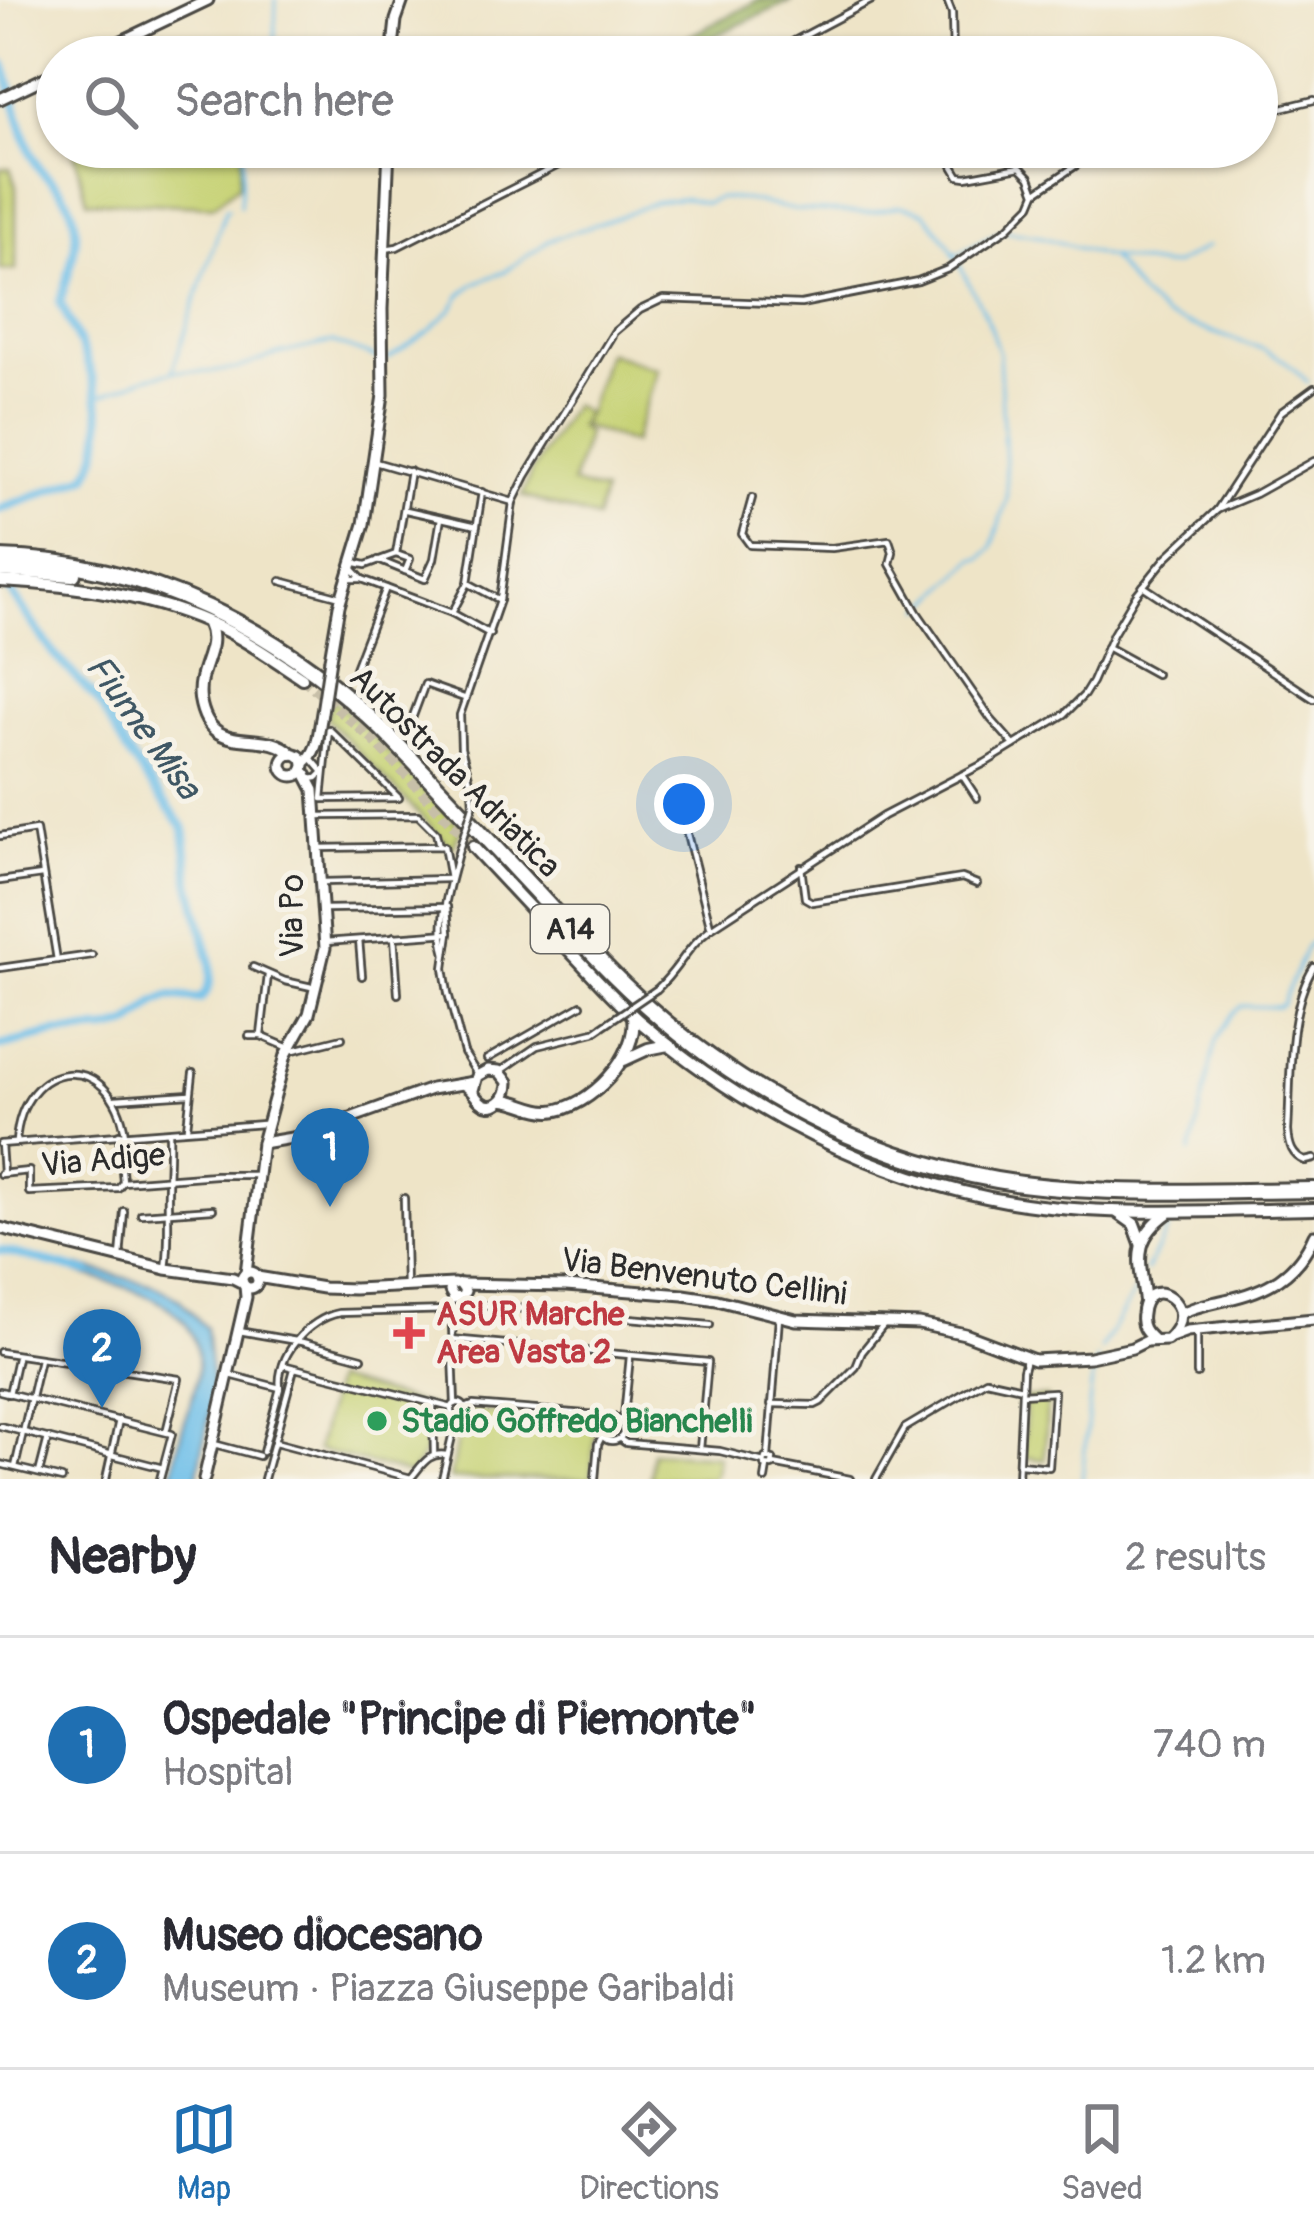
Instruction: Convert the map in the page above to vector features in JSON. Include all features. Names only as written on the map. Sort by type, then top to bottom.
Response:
[{"type":"highway","name":"Autostrada Adriatica","points":[[0,558],[33,571]]},
{"type":"highway","name":"Autostrada Adriatica","points":[[0,568],[79,574],[181,604],[244,633],[306,673],[403,761],[642,1014],[769,1105],[845,1142],[954,1178],[1056,1195],[1314,1194]]},
{"type":"main road","points":[[0,581],[33,571],[206,622],[221,636],[238,637],[302,678]]},
{"type":"main road","points":[[221,636],[199,678],[202,712],[217,730],[236,740],[277,743],[301,763]]},
{"type":"main road","points":[[473,848],[633,1016],[764,1110],[842,1150],[899,1172],[1012,1202],[1143,1210],[1174,1198],[1314,1209]]},
{"type":"main road","points":[[506,1096],[543,1111],[570,1107],[621,1062],[634,1036],[633,1016]]},
{"type":"main road","points":[[634,1036],[653,1032]]},
{"type":"main road","points":[[648,1049],[653,1032]]},
{"type":"main road","points":[[621,1062],[670,1045]]},
{"type":"main road","points":[[1150,1297],[1142,1285],[1142,1246],[1174,1198]]},
{"type":"main road","points":[[1114,1210],[1134,1224],[1142,1246]]},
{"type":"main road","points":[[1134,1224],[1143,1210]]},
{"type":"main road","points":[[1143,1210],[1153,1225]]},
{"type":"street","points":[[132,36],[208,0]]},
{"type":"street","points":[[394,36],[403,0]]},
{"type":"street","points":[[804,36],[872,0]]},
{"type":"street","points":[[947,0],[953,36]]},
{"type":"street","points":[[0,99],[36,83]]},
{"type":"street","points":[[1278,109],[1314,100]]},
{"type":"street","name":"Via Po","points":[[248,1280],[262,1143],[289,1048],[306,1020],[325,942],[314,790],[301,763],[321,719],[341,597],[364,524],[374,462],[384,378],[388,168]]},
{"type":"street","points":[[385,249],[398,248],[552,168]]},
{"type":"street","points":[[953,168],[966,177],[1015,168]]},
{"type":"street","points":[[1021,168],[1036,193]]},
{"type":"street","points":[[502,1074],[506,1096],[495,1105],[477,1099],[476,1076],[464,1053],[448,993],[450,879],[473,806],[458,734],[464,698],[500,600],[513,502],[601,352],[614,332],[654,302],[672,298],[818,302],[918,281],[948,269],[1008,228],[1036,193],[1072,168]]},
{"type":"street","points":[[262,1143],[298,1136],[476,1076],[502,1074],[524,1054],[547,1043],[594,1032],[657,989],[696,938],[801,867],[1065,714],[1092,682],[1143,586],[1217,510],[1281,412],[1314,388]]},
{"type":"street","points":[[1217,510],[1314,461]]},
{"type":"street","points":[[374,462],[513,502]]},
{"type":"street","points":[[396,554],[410,472]]},
{"type":"street","points":[[452,613],[468,583],[482,492]]},
{"type":"street","points":[[752,498],[742,534],[750,545],[832,548],[889,540],[890,564],[916,612],[1014,745]]},
{"type":"street","points":[[404,509],[476,526]]},
{"type":"street","points":[[378,560],[425,579],[434,559],[441,518]]},
{"type":"street","points":[[351,570],[396,554],[410,559],[406,571]]},
{"type":"street","points":[[351,570],[490,634]]},
{"type":"street","points":[[281,581],[341,597]]},
{"type":"street","points":[[468,583],[500,600]]},
{"type":"street","points":[[1143,586],[1314,699]]},
{"type":"street","points":[[386,588],[355,668],[410,724],[425,684],[464,698]]},
{"type":"street","points":[[1107,647],[1156,674]]},
{"type":"street","points":[[301,763],[316,778],[323,772],[329,729],[399,798],[322,800],[323,772]]},
{"type":"street","points":[[301,763],[323,772]]},
{"type":"street","points":[[962,775],[977,798]]},
{"type":"street","points":[[316,816],[418,815],[436,832],[439,846]]},
{"type":"street","points":[[685,826],[711,928]]},
{"type":"street","points":[[0,836],[36,830],[57,960]]},
{"type":"street","points":[[319,848],[439,846],[446,849],[450,879]]},
{"type":"street","points":[[801,867],[805,898],[812,902],[962,878],[977,884]]},
{"type":"street","points":[[0,881],[43,875]]},
{"type":"street","points":[[322,882],[450,879]]},
{"type":"street","points":[[323,909],[447,907]]},
{"type":"street","points":[[325,942],[446,933]]},
{"type":"street","points":[[394,936],[398,994]]},
{"type":"street","points":[[359,940],[362,976]]},
{"type":"street","points":[[0,968],[92,956]]},
{"type":"street","points":[[253,967],[316,988]]},
{"type":"street","points":[[1314,967],[1299,1004],[1288,1131],[1297,1157],[1314,1159]]},
{"type":"street","points":[[261,1036],[268,975]]},
{"type":"street","points":[[476,1076],[509,1046],[581,1005]]},
{"type":"street","points":[[249,1036],[294,1050],[342,1039]]},
{"type":"street","points":[[509,1046],[524,1054]]},
{"type":"street","points":[[187,1130],[193,1073]]},
{"type":"street","points":[[16,1142],[27,1100],[41,1084],[73,1074],[87,1077],[115,1099],[122,1134],[123,1182]]},
{"type":"street","points":[[115,1099],[190,1094]]},
{"type":"street","points":[[1,1144],[267,1124]]},
{"type":"street","points":[[166,1269],[169,1131]]},
{"type":"street","name":"Via Adige","points":[[1,1144],[2,1173],[28,1171],[28,1192],[118,1188],[123,1182],[215,1174],[256,1175]]},
{"type":"street","points":[[404,1198],[406,1287]]},
{"type":"street","points":[[141,1214],[212,1209]]},
{"type":"street","points":[[120,1257],[124,1210]]},
{"type":"street","name":"Via Benvenuto Cellini","points":[[0,1228],[166,1269],[248,1280],[457,1294],[566,1286],[684,1295],[779,1317],[919,1324],[1041,1360],[1090,1357],[1154,1340]]},
{"type":"street","points":[[1171,1337],[1179,1318],[1194,1307],[1239,1297],[1279,1281],[1293,1270],[1314,1235]]},
{"type":"street","points":[[204,1479],[248,1280]]},
{"type":"street","points":[[1194,1307],[1164,1293],[1150,1297],[1141,1318],[1145,1331],[1154,1340],[1164,1341],[1197,1330],[1314,1319]]},
{"type":"street","points":[[264,1479],[282,1364],[295,1342],[331,1314],[457,1294],[710,1325]]},
{"type":"street","points":[[442,1479],[455,1411],[451,1339],[457,1294]]},
{"type":"street","points":[[1175,1300],[1179,1318],[1197,1330]]},
{"type":"street","points":[[765,1479],[779,1317]]},
{"type":"street","points":[[771,1404],[814,1406],[821,1402],[856,1367],[884,1323]]},
{"type":"street","points":[[1197,1330],[1197,1374]]},
{"type":"street","points":[[239,1331],[362,1358]]},
{"type":"street","points":[[1137,1346],[1145,1331]]},
{"type":"street","points":[[451,1339],[708,1362],[700,1449]]},
{"type":"street","points":[[0,1352],[179,1379],[160,1479]]},
{"type":"street","points":[[9,1394],[18,1356]]},
{"type":"street","points":[[602,1436],[620,1438],[624,1432],[621,1420],[630,1357]]},
{"type":"street","points":[[1018,1479],[1027,1358]]},
{"type":"street","points":[[15,1467],[40,1359]]},
{"type":"street","points":[[282,1364],[455,1411],[473,1406],[598,1414],[604,1420]]},
{"type":"street","points":[[264,1457],[275,1442],[294,1367]]},
{"type":"street","points":[[230,1375],[280,1388]]},
{"type":"street","points":[[876,1479],[905,1428],[986,1380],[1022,1391],[1054,1392],[1048,1467],[1020,1464]]},
{"type":"street","points":[[0,1391],[169,1433]]},
{"type":"street","points":[[275,1442],[410,1478],[434,1454],[433,1403]]},
{"type":"street","points":[[106,1479],[119,1420]]},
{"type":"street","points":[[604,1420],[621,1420]]},
{"type":"street","points":[[595,1479],[604,1420]]},
{"type":"street","points":[[0,1426],[163,1468]]},
{"type":"street","points":[[39,1473],[48,1438]]},
{"type":"street","points":[[620,1438],[626,1443],[700,1449],[850,1479]]},
{"type":"street","points":[[214,1444],[264,1457]]},
{"type":"street","points":[[434,1454],[448,1455]]},
{"type":"street","points":[[0,1463],[62,1479]]},
{"type":"green space","points":[[759,0],[793,0],[715,36],[690,36]]},
{"type":"green space","points":[[0,168],[10,168],[16,186],[16,270],[0,270]]},
{"type":"green space","points":[[78,168],[241,168],[239,185],[213,206],[87,201]]},
{"type":"green space","points":[[607,352],[658,369],[633,443],[582,426],[585,414],[578,427],[587,433],[572,484],[603,492],[596,519],[522,496],[572,405],[587,414]]},
{"type":"green space","points":[[331,698],[461,828],[452,848],[327,719]]},
{"type":"green space","name":"Stadio Goffredo Bianchelli","points":[[334,1380],[430,1406],[428,1442],[410,1474],[317,1450]]},
{"type":"green space","points":[[1047,1397],[1045,1460],[1024,1457],[1026,1398]]},
{"type":"green space","points":[[471,1411],[596,1421],[591,1479],[450,1479],[457,1439]]},
{"type":"green space","points":[[652,1452],[718,1456],[716,1473],[711,1479],[650,1479]]},
{"type":"water","points":[[79,1266],[154,1285],[178,1298],[206,1328],[213,1394],[197,1479],[171,1479],[195,1388],[197,1358],[192,1335],[162,1303],[78,1273]]},
{"type":"waterway","points":[[275,36],[276,0]]},
{"type":"waterway","name":"Fiume Misa","points":[[0,61],[36,162]]},
{"type":"waterway","name":"Fiume Misa","points":[[0,509],[87,476],[100,433],[100,410],[88,365],[60,302],[75,247],[74,220],[63,193],[39,168]]},
{"type":"waterway","points":[[240,206],[243,168]]},
{"type":"waterway","points":[[388,359],[429,331],[475,283],[504,272],[550,240],[654,202],[684,198],[705,203],[719,198],[794,210],[867,213],[899,206],[924,212],[948,243],[986,316],[999,353],[1007,498],[992,548],[974,559],[923,609]]},
{"type":"waterway","points":[[172,371],[229,209]]},
{"type":"waterway","points":[[1006,231],[1163,266],[1208,246]]},
{"type":"waterway","points":[[954,252],[997,233]]},
{"type":"waterway","points":[[1110,257],[1140,295],[1166,317],[1263,349],[1308,382]]},
{"type":"waterway","points":[[98,397],[147,377],[236,369],[332,342],[379,359]]},
{"type":"waterway","name":"Fiume Misa","points":[[0,577],[54,654],[98,701],[131,758],[184,828],[190,879],[211,964],[208,987],[200,999],[169,996],[129,1025],[54,1033],[0,1046]]},
{"type":"waterway","points":[[1191,1153],[1216,1040],[1242,1006],[1282,1004],[1307,945],[1314,940]]},
{"type":"waterway","points":[[1146,1271],[1170,1224]]},
{"type":"waterway","name":"Fiume Misa","points":[[0,1250],[88,1272]]},
{"type":"waterway","points":[[1101,1350],[1136,1289]]},
{"type":"waterway","points":[[1082,1479],[1097,1359]]},
{"type":"tunnel","points":[[302,678],[373,740],[473,847]]},
{"type":"place","name":"Ospedale \"Principe di Piemonte\"","points":[[330,1207]]},
{"type":"place","name":"ASUR Marche Area Vasta 2","points":[[409,1333]]},
{"type":"place","name":"Museo diocesano","points":[[102,1408]]},
{"type":"place","name":"Stadio Goffredo Bianchelli","points":[[377,1421]]}]
